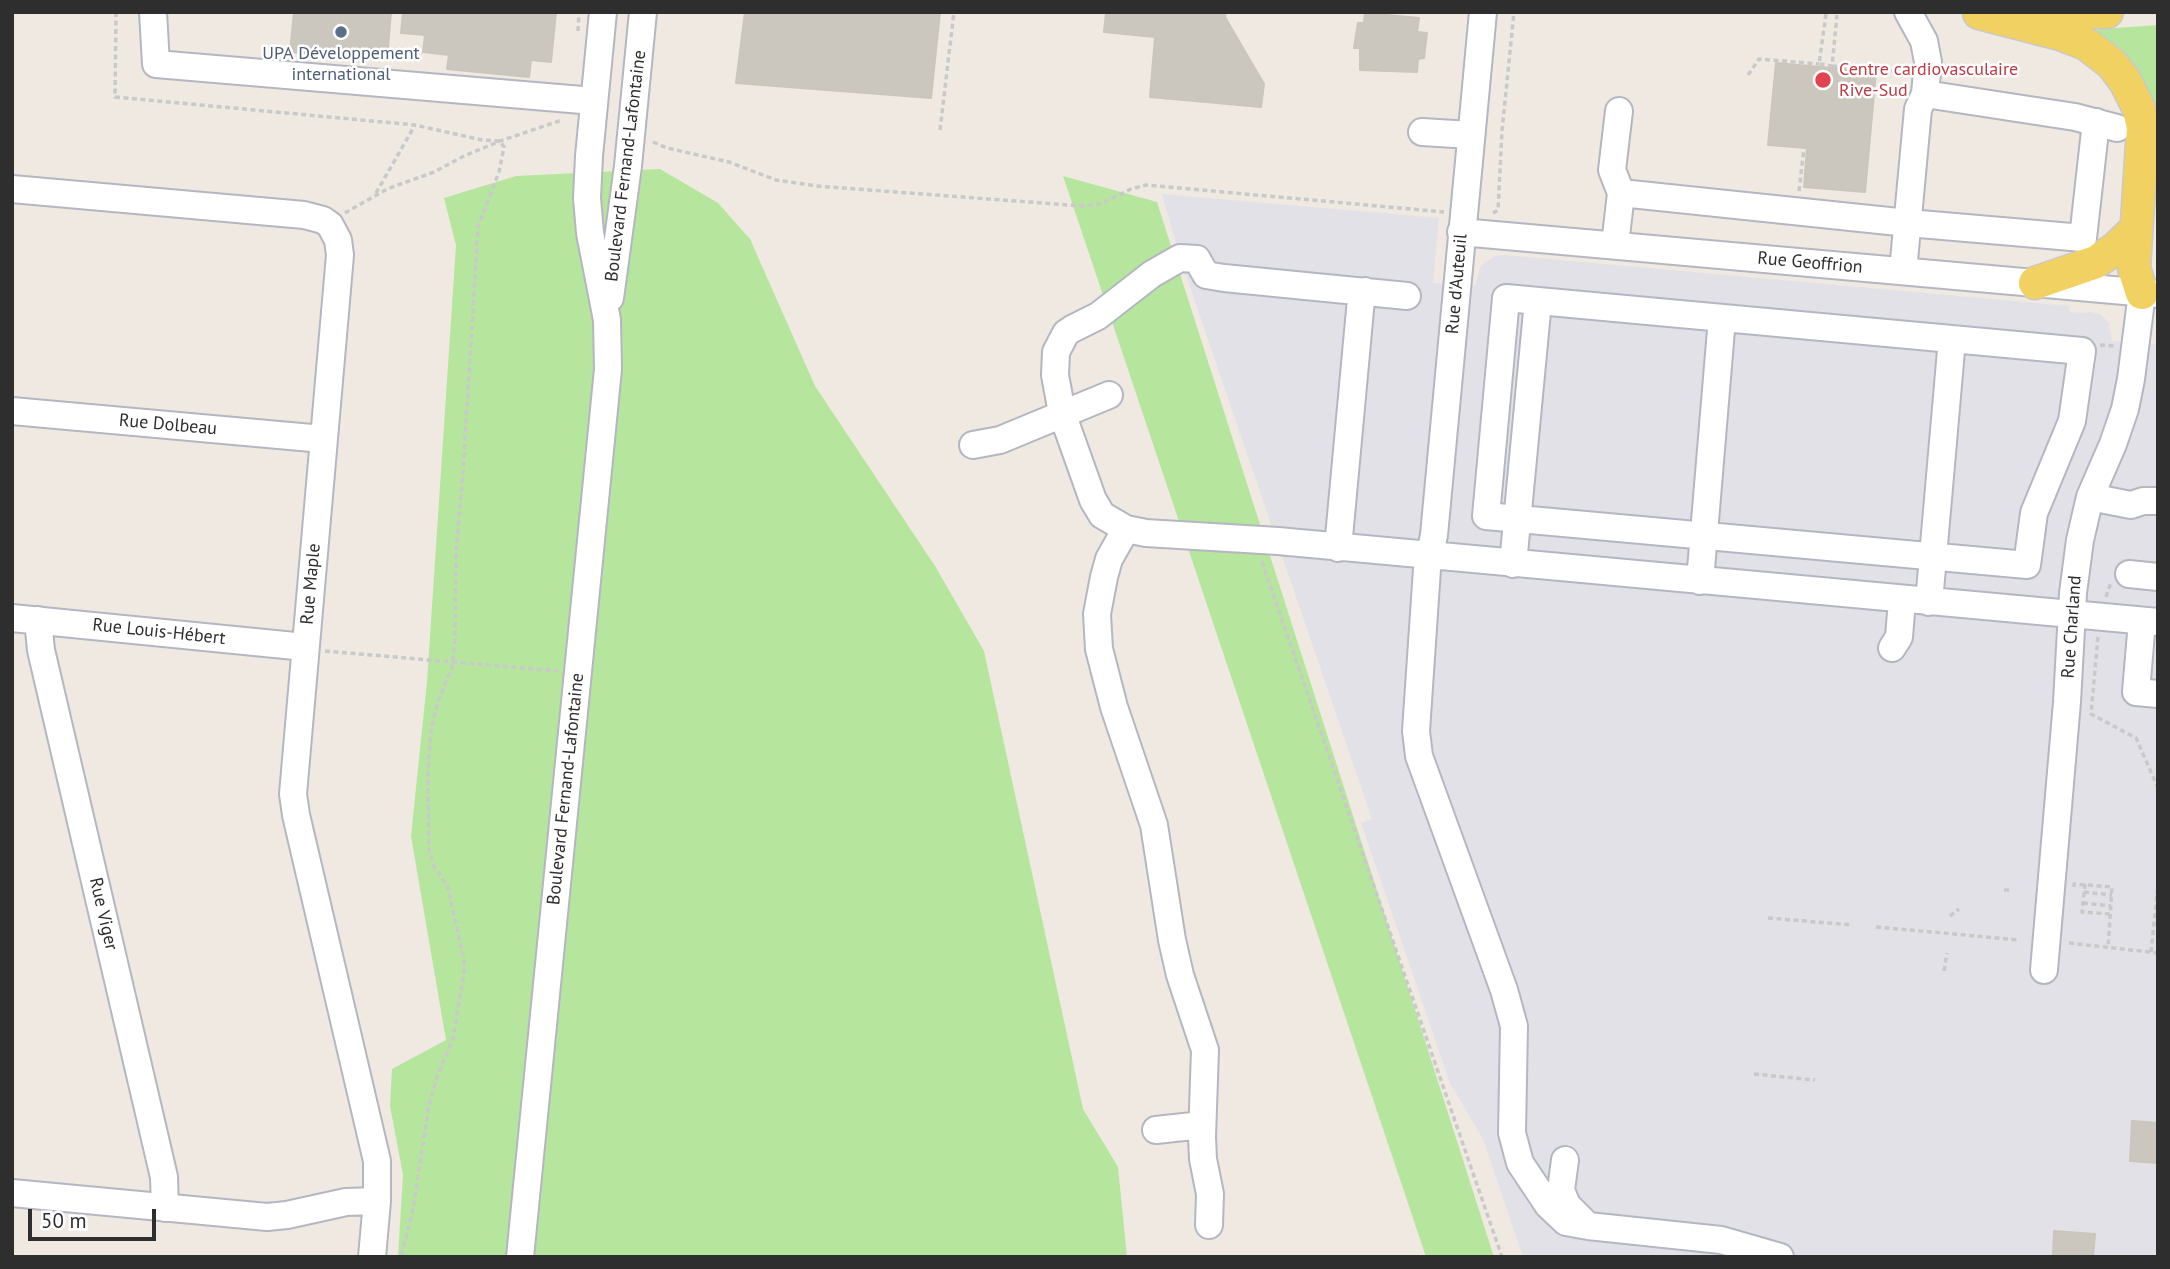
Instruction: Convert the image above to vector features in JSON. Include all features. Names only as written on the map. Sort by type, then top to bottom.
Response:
[{"type":"main road","points":[[1977,13],[2017,12]]},
{"type":"main road","points":[[2052,12],[2107,12]]},
{"type":"main road","points":[[1977,13],[2075,39],[2095,49],[2119,72],[2136,100],[2143,128],[2147,224],[2153,270],[2150,293]]},
{"type":"main road","points":[[2035,283],[2096,262],[2147,224]]},
{"type":"street","points":[[153,12],[156,64],[594,101]]},
{"type":"street","name":"Boulevard Fernand-Lafontaine","points":[[603,12],[587,178],[588,220],[607,320]]},
{"type":"street","name":"Boulevard Fernand-Lafontaine","points":[[520,1257],[607,379],[607,320],[628,166],[643,12]]},
{"type":"street","name":"Rue d'Auteuil","points":[[1483,12],[1430,555],[1416,732],[1419,756],[1504,989],[1514,1026],[1512,1133],[1520,1163],[1548,1205],[1566,1222],[1721,1240],[1780,1257]]},
{"type":"street","points":[[1903,271],[1926,47],[1908,12]]},
{"type":"street","points":[[1621,193],[2083,238],[2107,125],[1921,84]]},
{"type":"street","points":[[1615,245],[1621,193],[1612,170],[1619,111]]},
{"type":"street","points":[[1422,132],[1471,135]]},
{"type":"street","name":"Rue Maple","points":[[12,189],[304,215],[323,220],[330,225],[338,240],[340,255],[323,439],[311,648],[294,782],[294,805],[374,1150],[378,1174],[372,1257]]},
{"type":"street","name":"Rue Geoffrion","points":[[1461,232],[2150,293]]},
{"type":"street","points":[[1407,296],[1206,275],[1197,259],[1180,258],[1153,274],[1098,316],[1066,333],[1054,361],[1062,413],[1098,509],[1110,522],[1146,533],[1430,555],[2150,622],[2136,692],[2158,694]]},
{"type":"street","points":[[1338,548],[1361,299],[1365,292]]},
{"type":"street","name":"Rue Charland","points":[[2044,970],[2067,702],[2071,614],[2081,532],[2090,497],[2125,410],[2150,293]]},
{"type":"street","points":[[1513,564],[1517,519],[1538,301],[2082,351],[2072,421],[2036,506],[2027,565],[1517,519]]},
{"type":"street","points":[[1700,581],[1722,318]]},
{"type":"street","points":[[1928,602],[1952,339]]},
{"type":"street","points":[[973,445],[1000,440],[1109,395]]},
{"type":"street","name":"Rue Dolbeau","points":[[12,411],[323,439]]},
{"type":"street","points":[[2090,497],[2131,505],[2144,512],[2158,513]]},
{"type":"street","points":[[2131,505],[2158,500]]},
{"type":"street","points":[[1126,529],[1109,559],[1104,577],[1097,614],[1100,649],[1114,707],[1150,809],[1172,940],[1180,975],[1205,1050],[1202,1125],[1203,1159],[1210,1194],[1209,1225]]},
{"type":"street","points":[[2119,578],[2158,577]]},
{"type":"street","name":"Rue Louis-Hébert","points":[[25,619],[311,648]]},
{"type":"street","name":"Rue Viger","points":[[25,619],[41,650],[164,1177],[165,1208]]},
{"type":"street","points":[[1156,1130],[1202,1125]]},
{"type":"street","points":[[1565,1160],[1561,1190],[1567,1205],[1588,1226]]},
{"type":"street","points":[[12,1194],[278,1216],[346,1202],[377,1201]]},
{"type":"path","points":[[117,12],[114,97],[415,125],[482,140],[500,141]]},
{"type":"path","points":[[940,130],[954,12]]},
{"type":"path","points":[[1498,210],[1500,155],[1514,12]]},
{"type":"path","points":[[1822,66],[1826,14]]},
{"type":"path","points":[[1832,66],[1837,15]]},
{"type":"path","points":[[1824,26],[1835,27]]},
{"type":"path","points":[[1748,75],[1759,59],[1832,66],[1921,84]]},
{"type":"path","points":[[339,218],[374,195],[434,172],[464,156],[500,141],[563,122]]},
{"type":"path","points":[[374,195],[415,125]]},
{"type":"path","points":[[652,140],[660,146],[729,162],[776,180],[804,185],[1082,206],[1100,204],[1146,185],[1442,212]]},
{"type":"path","points":[[401,1257],[412,1214],[429,1105],[439,1071],[453,1039],[464,972],[452,901],[431,859],[428,838],[430,729],[452,663],[456,619],[456,553],[477,236],[482,214],[504,155],[504,147],[500,141]]},
{"type":"path","points":[[1800,188],[1804,148]]},
{"type":"path","points":[[1255,540],[1502,1257]]},
{"type":"path","points":[[2105,602],[2119,578]]},
{"type":"path","points":[[2098,637],[2091,714],[2136,738],[2158,788]]},
{"type":"path","points":[[311,648],[560,671]]},
{"type":"path","points":[[2073,896],[2074,884],[2112,887],[2108,948]]},
{"type":"path","points":[[2085,884],[2082,912],[2110,914]]},
{"type":"path","points":[[2151,952],[2158,885]]},
{"type":"path","points":[[2004,890],[2011,890]]},
{"type":"path","points":[[2084,892],[2112,895]]},
{"type":"path","points":[[2083,903],[2111,905]]},
{"type":"path","points":[[1950,916],[1959,909]]},
{"type":"path","points":[[1768,918],[1853,925]]},
{"type":"path","points":[[1876,927],[2020,940]]},
{"type":"path","points":[[2070,933],[2069,945],[2158,953]]},
{"type":"path","points":[[1944,971],[1947,953]]},
{"type":"path","points":[[1754,1074],[1815,1080]]},
{"type":"shaded area","points":[[1162,194],[1439,218],[1435,283],[1475,286],[1484,263],[1495,256],[1504,255],[2069,306],[2070,312],[2089,311],[2101,315],[2109,323],[2112,341],[2155,344],[2158,332],[2158,1257],[1523,1257],[1483,1139],[1450,1083],[1361,823],[1372,819],[1180,258]]},
{"type":"green space","points":[[2158,25],[2158,109],[2147,109],[2088,30]]},
{"type":"green space","points":[[660,169],[718,203],[750,239],[815,386],[935,566],[984,651],[1083,1109],[1118,1167],[1127,1257],[398,1257],[403,1175],[390,1106],[392,1069],[446,1040],[411,836],[427,682],[456,245],[444,198],[516,176]]},
{"type":"green space","points":[[1063,176],[1157,202],[1494,1257],[1426,1257]]},
{"type":"building","name":"UPA Développement international","points":[[294,12],[391,12],[387,59],[290,52]]},
{"type":"building","points":[[403,12],[556,12],[551,62],[531,60],[529,77],[447,69],[449,55],[423,52],[425,35],[401,33]]},
{"type":"building","points":[[745,12],[940,12],[931,98],[736,83]]},
{"type":"building","points":[[1106,12],[1222,12],[1264,84],[1261,107],[1150,97],[1155,37],[1104,32]]},
{"type":"building","points":[[1365,13],[1419,18],[1417,32],[1427,33],[1424,58],[1418,59],[1417,72],[1360,70],[1360,48],[1354,48],[1358,23],[1364,23]]},
{"type":"building","points":[[1776,63],[1876,72],[1865,192],[1804,187],[1807,148],[1768,145]]},
{"type":"building","points":[[2132,1121],[2158,1123],[2158,1163],[2130,1161]]},
{"type":"building","points":[[2054,1231],[2095,1234],[2093,1257],[2053,1257]]},
{"type":"place","name":"UPA Développement international","points":[[341,32]]},
{"type":"place","name":"Centre cardiovasculaire Rive-Sud","points":[[1823,80]]}]
